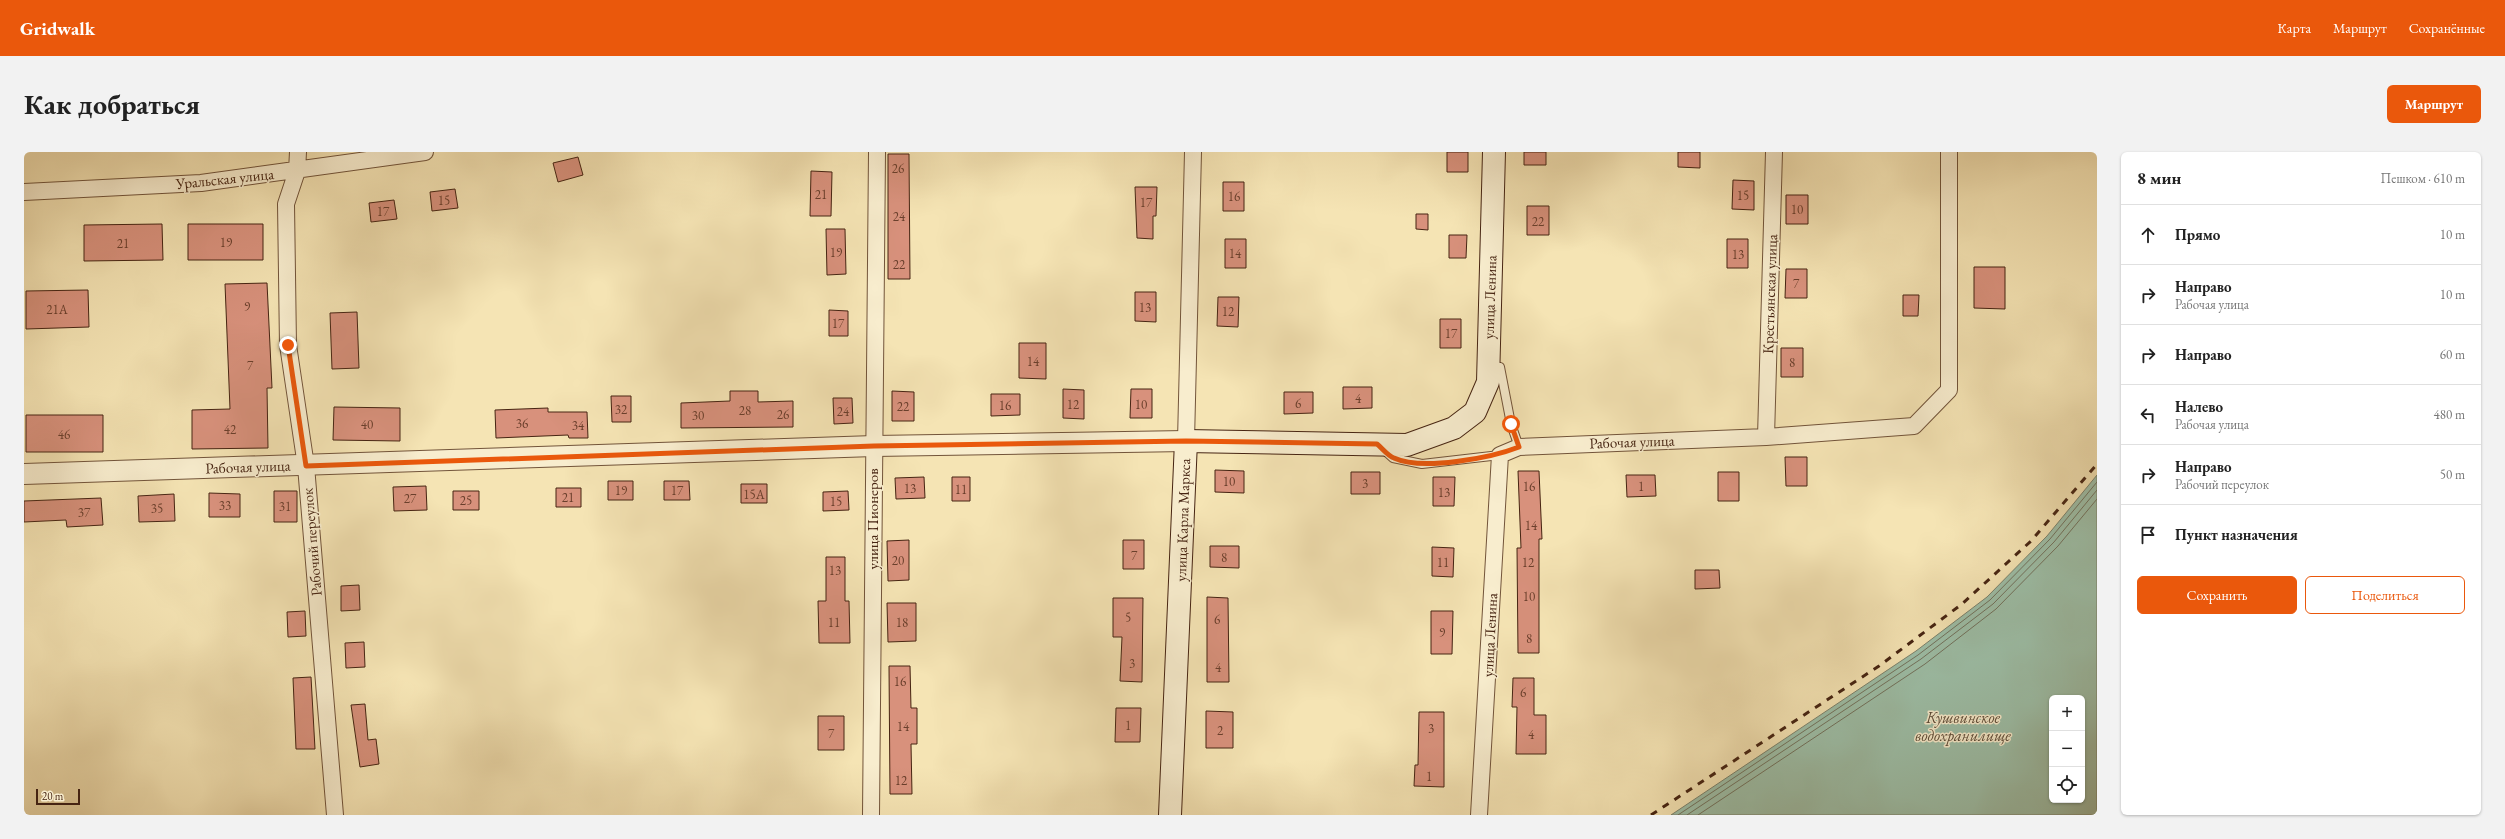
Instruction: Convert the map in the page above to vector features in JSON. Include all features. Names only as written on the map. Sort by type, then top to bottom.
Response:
[{"type":"main road","name":"улица Ленина","points":[[1454,428],[1476,412],[1488,382],[1494,152]]},
{"type":"main road","name":"Рабочая улица","points":[[1186,441],[1407,444],[1454,428]]},
{"type":"main road","name":"улица Карла Маркса","points":[[1170,815],[1186,441]]},
{"type":"street","name":"Рабочий переулок","points":[[298,152],[297,171],[286,204],[288,345],[306,466],[335,815]]},
{"type":"street","name":"Уральская улица","points":[[24,192],[201,183],[297,171],[425,152]]},
{"type":"street","name":"улица Пионеров","points":[[871,815],[877,152]]},
{"type":"street","name":"улица Карла Маркса","points":[[1186,441],[1193,152]]},
{"type":"street","name":"Крестьянская улица","points":[[1766,437],[1774,152]]},
{"type":"street","name":"Рабочая улица","points":[[1500,455],[1519,447],[1766,437],[1914,426],[1949,390],[1950,152]]},
{"type":"street","name":"Рабочая улица","points":[[24,474],[306,466],[874,446],[1186,441]]},
{"type":"street","name":"улица Ленина","points":[[1479,815],[1500,455]]},
{"type":"lane","points":[[1488,366],[1500,367],[1511,424],[1519,447]]},
{"type":"lane","points":[[1377,444],[1393,458],[1422,464],[1500,455]]},
{"type":"water","name":"Кушвинское водохранилище","points":[[2097,475],[2097,815],[1671,815],[1916,651],[1987,597],[2047,536]]},
{"type":"building","points":[[1447,152],[1468,152],[1468,172],[1447,172]]},
{"type":"building","points":[[1524,152],[1546,152],[1546,165],[1524,165]]},
{"type":"building","points":[[1678,152],[1700,152],[1700,168],[1678,167]]},
{"type":"building","points":[[888,154],[909,154],[910,279],[888,279]]},
{"type":"building","points":[[578,157],[583,175],[558,182],[553,163]]},
{"type":"building","points":[[811,171],[832,172],[831,216],[810,216]]},
{"type":"building","points":[[1733,180],[1754,181],[1754,210],[1732,209]]},
{"type":"building","points":[[1223,182],[1244,182],[1244,211],[1223,211]]},
{"type":"building","points":[[1135,187],[1157,187],[1156,216],[1153,216],[1153,239],[1137,238]]},
{"type":"building","points":[[455,189],[458,208],[432,211],[430,192]]},
{"type":"building","points":[[1786,195],[1808,195],[1808,224],[1786,224]]},
{"type":"building","points":[[394,200],[397,219],[371,222],[369,203]]},
{"type":"building","points":[[1527,206],[1549,206],[1549,235],[1527,235]]},
{"type":"building","points":[[1416,214],[1428,214],[1428,230],[1416,229]]},
{"type":"building","points":[[162,224],[163,260],[84,261],[84,225]]},
{"type":"building","points":[[188,224],[263,224],[263,260],[188,260]]},
{"type":"building","points":[[826,229],[845,229],[846,274],[827,275]]},
{"type":"building","points":[[1449,235],[1467,235],[1466,258],[1449,258]]},
{"type":"building","points":[[1225,239],[1246,239],[1246,268],[1225,268]]},
{"type":"building","points":[[1727,239],[1748,239],[1748,268],[1727,268]]},
{"type":"building","points":[[1974,267],[2005,267],[2005,309],[1974,308]]},
{"type":"building","points":[[1786,269],[1807,269],[1807,298],[1785,298]]},
{"type":"building","points":[[267,283],[272,388],[267,388],[268,448],[192,449],[192,410],[230,409],[225,284]]},
{"type":"building","points":[[88,290],[89,327],[26,329],[26,291]]},
{"type":"building","points":[[1135,292],[1156,292],[1156,322],[1135,321]]},
{"type":"building","points":[[1903,295],[1919,295],[1918,316],[1903,316]]},
{"type":"building","points":[[1218,297],[1239,297],[1238,327],[1217,326]]},
{"type":"building","points":[[829,310],[848,311],[848,336],[829,336]]},
{"type":"building","points":[[357,312],[359,368],[332,369],[330,313]]},
{"type":"building","points":[[1440,319],[1461,319],[1461,348],[1440,348]]},
{"type":"building","points":[[1019,343],[1046,343],[1046,379],[1019,378]]},
{"type":"building","points":[[1781,348],[1803,348],[1803,377],[1781,377]]},
{"type":"building","points":[[1343,387],[1372,387],[1372,408],[1343,409]]},
{"type":"building","points":[[1063,389],[1084,390],[1084,419],[1063,418]]},
{"type":"building","points":[[1131,389],[1152,389],[1152,418],[1130,418]]},
{"type":"building","points":[[730,391],[758,391],[758,402],[793,401],[793,427],[681,428],[681,403],[730,401]]},
{"type":"building","points":[[892,391],[914,392],[914,421],[892,421]]},
{"type":"building","points":[[1284,392],[1313,392],[1313,413],[1284,414]]},
{"type":"building","points":[[991,394],[1020,394],[1020,415],[991,416]]},
{"type":"building","points":[[611,396],[631,396],[631,422],[612,422]]},
{"type":"building","points":[[833,398],[852,398],[853,423],[834,424]]},
{"type":"building","points":[[334,407],[400,408],[400,441],[333,440]]},
{"type":"building","points":[[548,408],[548,412],[587,412],[588,438],[569,438],[568,435],[496,438],[495,410]]},
{"type":"building","points":[[26,415],[103,415],[103,452],[26,452]]},
{"type":"building","points":[[1785,457],[1807,457],[1807,486],[1786,486]]},
{"type":"building","points":[[1215,470],[1244,471],[1244,493],[1215,492]]},
{"type":"building","points":[[1518,471],[1539,471],[1542,539],[1539,539],[1539,653],[1518,653],[1517,548],[1521,548]]},
{"type":"building","points":[[1351,472],[1380,472],[1380,494],[1351,494]]},
{"type":"building","points":[[1718,472],[1739,472],[1739,501],[1718,501]]},
{"type":"building","points":[[1626,475],[1655,475],[1656,496],[1627,497]]},
{"type":"building","points":[[924,477],[925,498],[896,499],[895,478]]},
{"type":"building","points":[[952,477],[970,477],[970,501],[952,501]]},
{"type":"building","points":[[1433,477],[1455,477],[1454,506],[1433,506]]},
{"type":"building","points":[[608,481],[633,481],[633,500],[608,500]]},
{"type":"building","points":[[664,481],[689,481],[690,500],[664,500]]},
{"type":"building","points":[[741,484],[767,484],[767,503],[741,503]]},
{"type":"building","points":[[426,486],[427,510],[394,511],[393,487]]},
{"type":"building","points":[[556,488],[581,488],[581,507],[556,507]]},
{"type":"building","points":[[274,491],[297,491],[297,522],[274,522]]},
{"type":"building","points":[[453,491],[479,491],[479,510],[453,510]]},
{"type":"building","points":[[848,491],[849,510],[823,511],[823,492]]},
{"type":"building","points":[[209,493],[240,494],[240,517],[209,517]]},
{"type":"building","points":[[174,494],[175,521],[139,522],[138,496]]},
{"type":"building","points":[[101,498],[103,525],[67,527],[66,520],[24,522],[24,501]]},
{"type":"building","points":[[909,540],[909,580],[888,581],[887,541]]},
{"type":"building","points":[[1123,540],[1144,540],[1144,569],[1123,569]]},
{"type":"building","points":[[1210,546],[1239,546],[1239,568],[1210,567]]},
{"type":"building","points":[[1432,547],[1454,548],[1453,577],[1432,576]]},
{"type":"building","points":[[826,557],[845,557],[845,601],[849,601],[850,643],[819,643],[818,601],[826,601]]},
{"type":"building","points":[[1695,570],[1719,570],[1720,588],[1695,589]]},
{"type":"building","points":[[359,585],[360,610],[341,611],[341,586]]},
{"type":"building","points":[[1207,597],[1228,598],[1229,682],[1207,682]]},
{"type":"building","points":[[1113,598],[1143,598],[1142,682],[1120,681],[1122,637],[1113,637]]},
{"type":"building","points":[[887,603],[916,603],[916,641],[888,642]]},
{"type":"building","points":[[305,611],[306,636],[288,637],[287,612]]},
{"type":"building","points":[[1431,611],[1453,611],[1452,654],[1431,654]]},
{"type":"building","points":[[364,642],[365,667],[346,668],[345,643]]},
{"type":"building","points":[[889,666],[910,666],[911,708],[917,708],[917,744],[911,744],[912,794],[890,794]]},
{"type":"building","points":[[311,677],[315,749],[296,749],[293,678]]},
{"type":"building","points":[[1513,678],[1534,678],[1534,715],[1546,715],[1546,754],[1516,754],[1517,707],[1512,707]]},
{"type":"building","points":[[365,704],[368,740],[376,739],[379,764],[360,767],[351,705]]},
{"type":"building","points":[[1116,708],[1141,708],[1140,742],[1115,742]]},
{"type":"building","points":[[1206,711],[1233,712],[1233,748],[1206,748]]},
{"type":"building","points":[[1419,712],[1444,712],[1444,787],[1414,786],[1415,765],[1418,765]]},
{"type":"building","points":[[818,716],[844,716],[844,750],[818,750]]},
{"type":"railway","points":[[1651,815],[1879,666],[1962,604],[2031,541],[2097,464]]},
{"type":"route","points":[[288,345],[297,414],[306,466],[874,446],[1186,441],[1377,444],[1393,458],[1422,464],[1477,459],[1500,455],[1519,447],[1511,424]]}]
